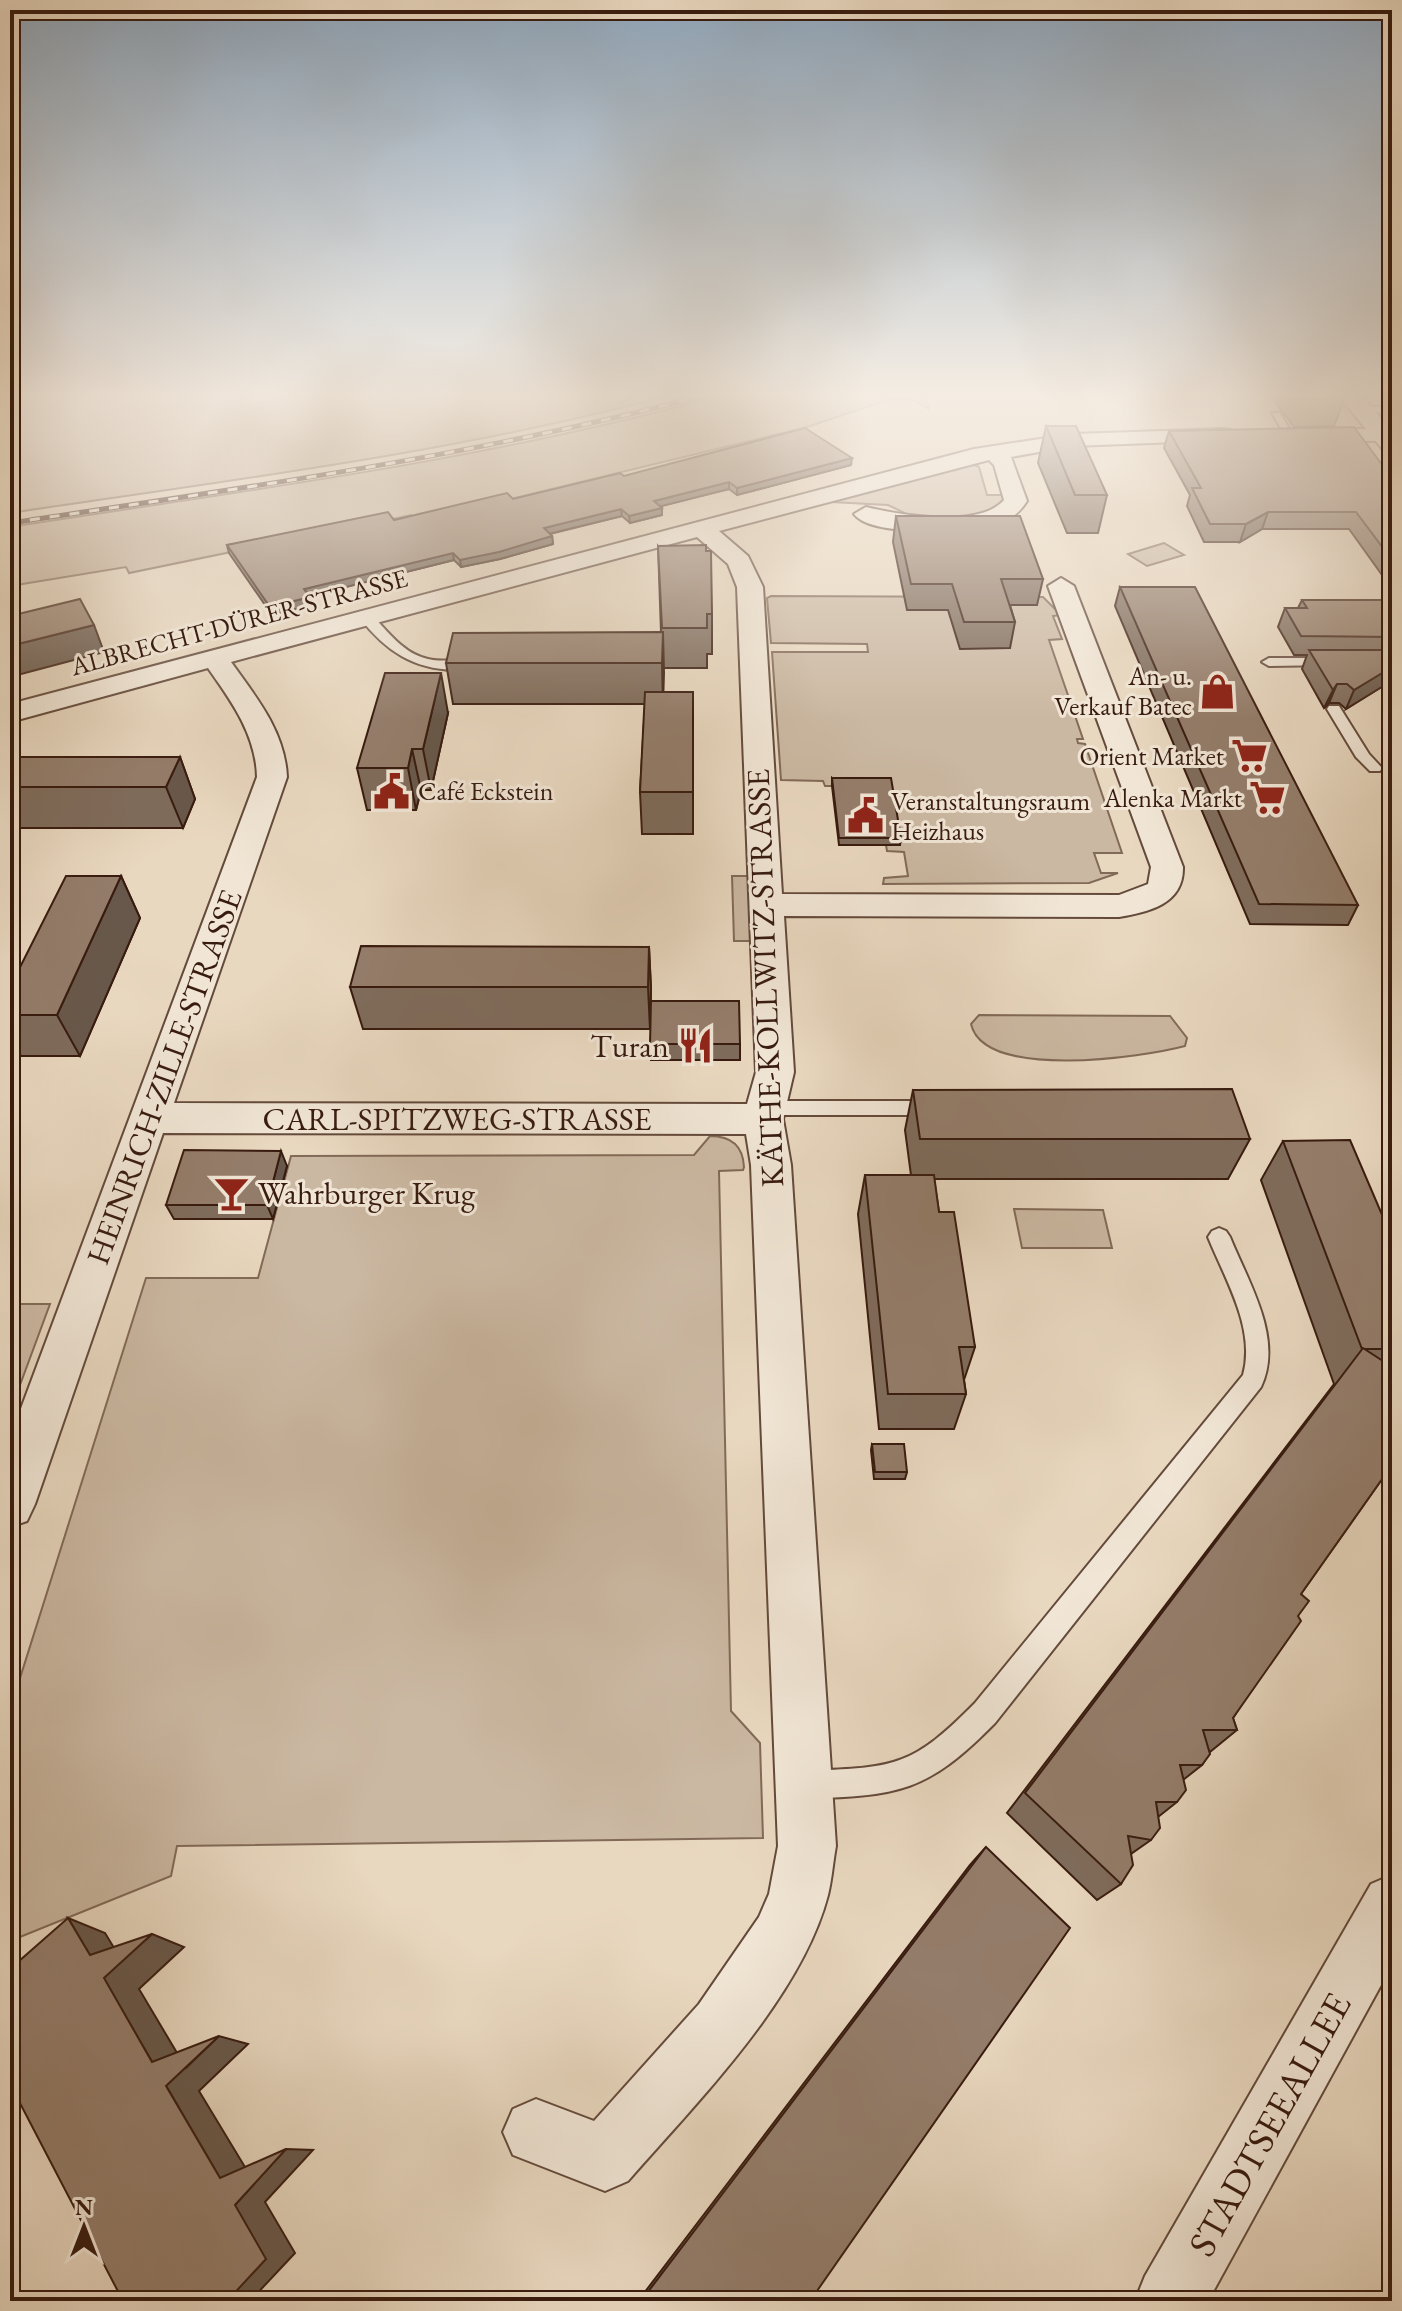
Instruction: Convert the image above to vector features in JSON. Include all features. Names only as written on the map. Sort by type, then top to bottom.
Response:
[{"type":"street","name":"ALBRECHT-DÜRER-STRASSE","points":[[10,713],[794,503]]},
{"type":"street","points":[[866,514],[882,521],[976,522],[1002,516],[1012,511],[1015,503]]},
{"type":"street","name":"KÄTHE-KOLLWITZ-STRASSE","points":[[536,2132],[605,2158],[721,2026],[780,1938],[798,1896],[807,1846],[771,1165],[764,1114],[775,1072],[750,587],[739,561],[700,527]]},
{"type":"street","points":[[764,905],[1119,906],[1153,897],[1164,889],[1169,879],[1167,867],[1061,586]]},
{"type":"street","name":"HEINRICH-ZILLE-STRASSE","points":[[10,1504],[272,777],[273,764],[258,726],[214,657]]},
{"type":"street","name":"CARL-SPITZWEG-STRASSE","points":[[150,1118],[764,1114]]},
{"type":"street","name":"STADTSEEALLEE","points":[[1170,2301],[1392,1905]]},
{"type":"lane","points":[[367,618],[408,660],[425,665],[494,666]]},
{"type":"lane","points":[[1269,662],[1346,662]]},
{"type":"lane","points":[[1334,709],[1363,757],[1375,768]]},
{"type":"lane","points":[[764,1114],[958,1108]]},
{"type":"lane","points":[[804,1785],[882,1780],[923,1767],[954,1745],[985,1713],[1253,1380],[1260,1365],[1259,1345],[1219,1237]]},
{"type":"shaded area","points":[[10,503],[78,503],[10,513]]},
{"type":"shaded area","points":[[168,503],[494,503],[419,521],[411,515],[129,573],[126,567],[10,586],[10,527]]},
{"type":"shaded area","points":[[847,503],[1007,503],[983,518],[913,517],[888,505]]},
{"type":"shaded area","points":[[1164,543],[1184,555],[1147,566],[1128,554]]},
{"type":"shaded area","points":[[1043,597],[1061,615],[1053,616],[1062,639],[1049,640],[1083,739],[1077,739],[1078,743],[1085,744],[1122,853],[1094,853],[1101,873],[1118,873],[1089,883],[883,884],[884,878],[908,876],[904,852],[887,851],[886,845],[900,845],[890,786],[825,786],[823,781],[781,780],[772,652],[868,652],[867,644],[771,643],[767,598]]},
{"type":"shaded area","points":[[732,876],[751,876],[753,941],[734,941]]},
{"type":"shaded area","points":[[979,1015],[1170,1016],[1187,1038],[1185,1046],[1136,1055],[1103,1059],[1034,1059],[1004,1053],[982,1042],[971,1024]]},
{"type":"shaded area","points":[[710,1136],[735,1144],[744,1167],[743,1170],[719,1171],[731,1711],[760,1743],[763,1838],[177,1846],[171,1876],[10,1941],[10,1710],[146,1278],[258,1278],[291,1156],[694,1155]]},
{"type":"shaded area","points":[[1014,1209],[1103,1210],[1112,1248],[1022,1248]]},
{"type":"shaded area","points":[[10,1304],[50,1304],[10,1412]]},
{"type":"building","points":[[466,503],[656,503],[662,508],[629,516],[621,509],[544,528],[552,536],[499,552],[460,560],[453,553],[304,589],[310,597],[270,607],[227,545],[388,512],[394,520]]},
{"type":"building","points":[[1199,503],[1392,503],[1392,560],[1356,512],[1268,512],[1246,524],[1210,524]]},
{"type":"building","points":[[896,516],[1020,516],[1043,579],[1001,579],[1015,622],[964,622],[952,584],[911,584]]},
{"type":"building","points":[[706,545],[706,551],[711,551],[712,614],[707,614],[707,628],[662,628],[658,546]]},
{"type":"building","points":[[1120,587],[1195,587],[1358,905],[1259,904]]},
{"type":"building","points":[[80,599],[94,625],[10,646],[10,616]]},
{"type":"building","points":[[1302,600],[1392,600],[1392,637],[1301,636],[1285,608],[1307,608]]},
{"type":"building","points":[[663,632],[662,663],[446,663],[453,633]]},
{"type":"building","points":[[1309,650],[1392,650],[1392,667],[1354,690],[1347,684],[1337,684],[1333,690]]},
{"type":"building","points":[[385,673],[441,673],[423,749],[412,749],[408,768],[357,768]]},
{"type":"building","points":[[645,692],[693,692],[693,792],[640,792]]},
{"type":"building","points":[[10,757],[180,757],[166,787],[10,787]]},
{"type":"building","name":"Veranstaltungsraum Heizhaus","points":[[832,778],[891,778],[901,838],[839,838]]},
{"type":"building","points":[[66,876],[121,876],[57,1015],[10,1015],[10,987]]},
{"type":"building","points":[[361,946],[649,947],[648,987],[350,987]]},
{"type":"building","name":"Turan","points":[[651,1001],[739,1001],[740,1044],[650,1044]]},
{"type":"building","points":[[1232,1089],[1250,1139],[920,1139],[913,1090]]},
{"type":"building","points":[[1350,1140],[1392,1238],[1392,1349],[1362,1349],[1283,1141]]},
{"type":"building","name":"Wahrburger Krug","points":[[184,1150],[281,1151],[267,1205],[166,1205]]},
{"type":"building","points":[[865,1175],[934,1175],[939,1212],[954,1212],[975,1347],[959,1347],[966,1394],[888,1394]]},
{"type":"building","points":[[1363,1348],[1392,1367],[1392,1465],[1301,1594],[1309,1601],[1298,1616],[1301,1621],[1233,1718],[1237,1730],[1203,1730],[1210,1754],[1202,1765],[1180,1765],[1186,1790],[1177,1802],[1156,1802],[1160,1828],[1151,1840],[1128,1836],[1133,1865],[1121,1884],[1025,1793]]},
{"type":"building","points":[[872,1444],[904,1444],[907,1472],[875,1472]]},
{"type":"building","points":[[986,1847],[1070,1928],[810,2301],[641,2301]]},
{"type":"building","points":[[68,1918],[90,1955],[152,1934],[104,1978],[152,2062],[219,2036],[166,2086],[220,2178],[286,2149],[235,2205],[266,2259],[227,2301],[123,2301],[10,2084],[10,1969]]},
{"type":"railway","points":[[10,523],[142,503]]},
{"type":"place","name":"An- u. Verkauf Batec","points":[[1218,691]]},
{"type":"place","name":"Orient Market","points":[[1250,756]]},
{"type":"place","name":"Café Eckstein","points":[[392,791]]},
{"type":"place","name":"Alenka Markt","points":[[1268,798]]},
{"type":"place","name":"Veranstaltungsraum Heizhaus","points":[[865,816]]},
{"type":"place","name":"Turan","points":[[695,1046]]},
{"type":"place","name":"Wahrburger Krug","points":[[232,1193]]}]
